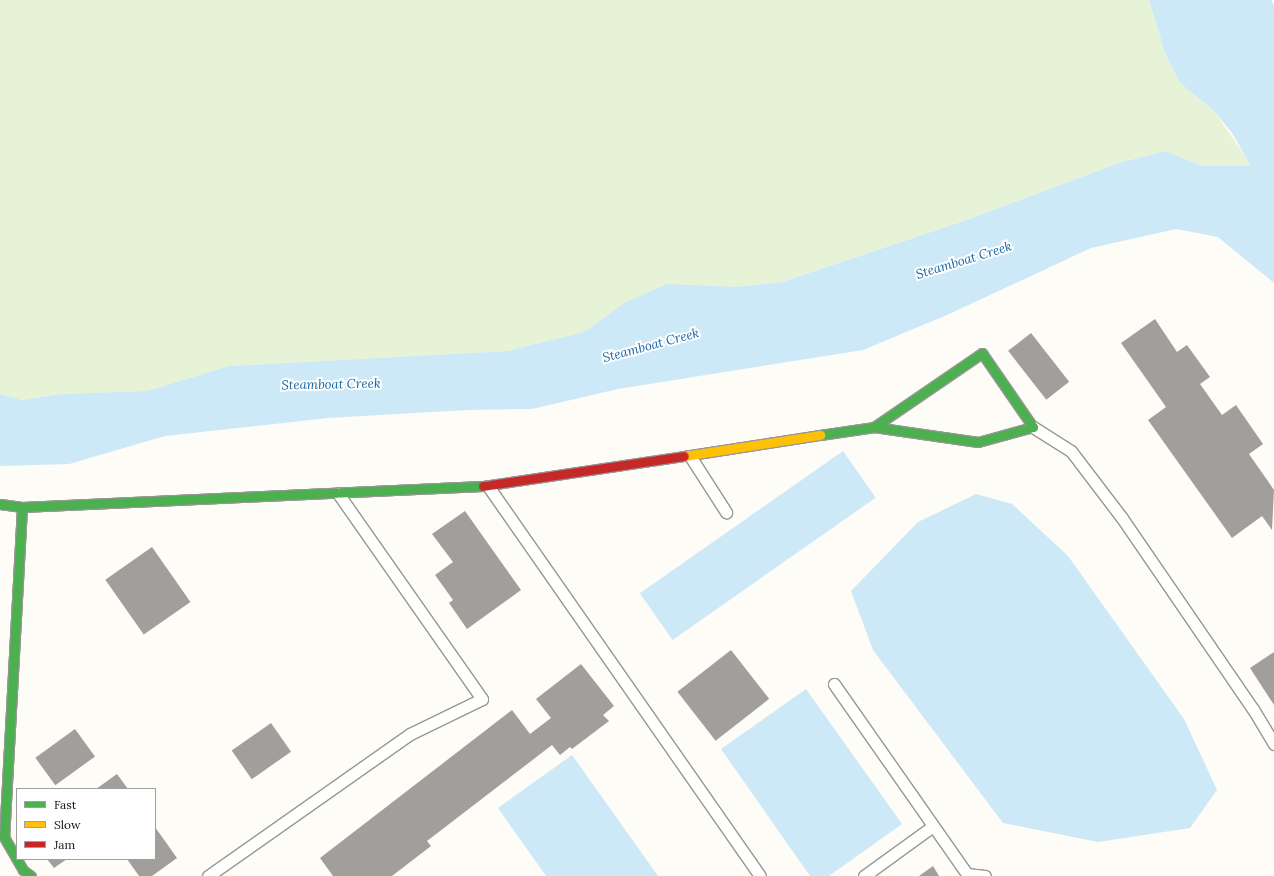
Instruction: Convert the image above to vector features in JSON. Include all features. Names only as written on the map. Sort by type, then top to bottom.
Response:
[{"type":"street","points":[[0,504],[22,507],[488,486],[874,427],[978,442],[1033,427],[982,353],[874,427]]},
{"type":"street","points":[[16,858],[4,837],[22,507]]},
{"type":"street","points":[[17,860],[23,870],[31,876]]},
{"type":"lane","points":[[1033,427],[1071,451],[1122,518],[1253,710],[1274,744]]},
{"type":"lane","points":[[690,456],[726,512]]},
{"type":"lane","points":[[488,486],[760,876]]},
{"type":"lane","points":[[208,876],[410,734],[482,699],[338,493]]},
{"type":"lane","points":[[834,684],[967,874],[985,876]]},
{"type":"lane","points":[[864,876],[933,826]]},
{"type":"green space","points":[[0,0],[1149,0],[1165,53],[1180,83],[1214,111],[1252,166],[1203,166],[1165,151],[1119,163],[961,222],[782,282],[735,287],[584,332],[507,351],[229,366],[147,391],[61,394],[22,400],[0,394]]},
{"type":"water","name":"Steamboat Creek","points":[[1149,0],[1271,0],[1274,5],[1274,283],[1218,237],[1176,229],[1091,248],[947,315],[863,350],[618,389],[532,409],[467,410],[328,418],[165,436],[69,464],[0,466],[0,394],[22,400],[61,394],[147,391],[229,366],[507,351],[584,332],[626,302],[667,284],[735,287],[782,282],[961,222],[1119,163],[1165,151],[1203,166],[1251,166],[1232,133],[1214,111],[1180,83],[1165,53]]},
{"type":"water","points":[[843,451],[876,498],[673,640],[640,593]]},
{"type":"water","points":[[976,494],[1012,504],[1068,556],[1184,719],[1217,790],[1190,828],[1098,842],[1003,823],[873,650],[851,591],[918,522]]},
{"type":"water","points":[[806,689],[902,824],[829,876],[810,876],[721,749]]},
{"type":"water","points":[[572,755],[658,876],[546,876],[498,808]]},
{"type":"building","points":[[1155,319],[1177,352],[1187,345],[1210,377],[1200,384],[1222,415],[1236,405],[1263,444],[1249,454],[1274,490],[1272,530],[1262,516],[1232,538],[1148,420],[1166,407],[1121,343]]},
{"type":"building","points":[[1031,333],[1069,382],[1046,400],[1008,351]]},
{"type":"building","points":[[465,511],[521,590],[467,629],[449,603],[453,600],[435,575],[453,562],[432,534]]},
{"type":"building","points":[[152,547],[190,602],[144,635],[105,580]]},
{"type":"building","points":[[731,650],[769,699],[716,741],[677,692]]},
{"type":"building","points":[[1274,652],[1274,705],[1250,668]]},
{"type":"building","points":[[581,664],[614,706],[603,715],[609,721],[572,749],[570,747],[560,755],[552,745],[427,841],[431,846],[392,876],[333,876],[320,858],[512,710],[530,734],[551,718],[536,699]]},
{"type":"building","points":[[271,723],[291,752],[252,779],[232,751]]},
{"type":"building","points":[[75,729],[95,757],[55,785],[35,758]]},
{"type":"building","points":[[117,774],[127,788],[97,788]]},
{"type":"building","points":[[156,828],[177,858],[152,876],[139,876],[128,860],[156,860]]},
{"type":"building","points":[[48,860],[66,860],[54,868]]},
{"type":"building","points":[[933,866],[939,876],[919,876]]},
{"type":"traffic: fast","points":[[820,435],[874,427],[978,442],[1033,427],[982,353],[874,427]]},
{"type":"traffic: fast","points":[[0,504],[22,507],[483,486]]},
{"type":"traffic: fast","points":[[16,858],[4,837],[22,507]]},
{"type":"traffic: fast","points":[[17,860],[23,870],[31,876]]},
{"type":"traffic: slow","points":[[684,456],[820,435]]},
{"type":"traffic: jam","points":[[483,486],[684,456]]}]
